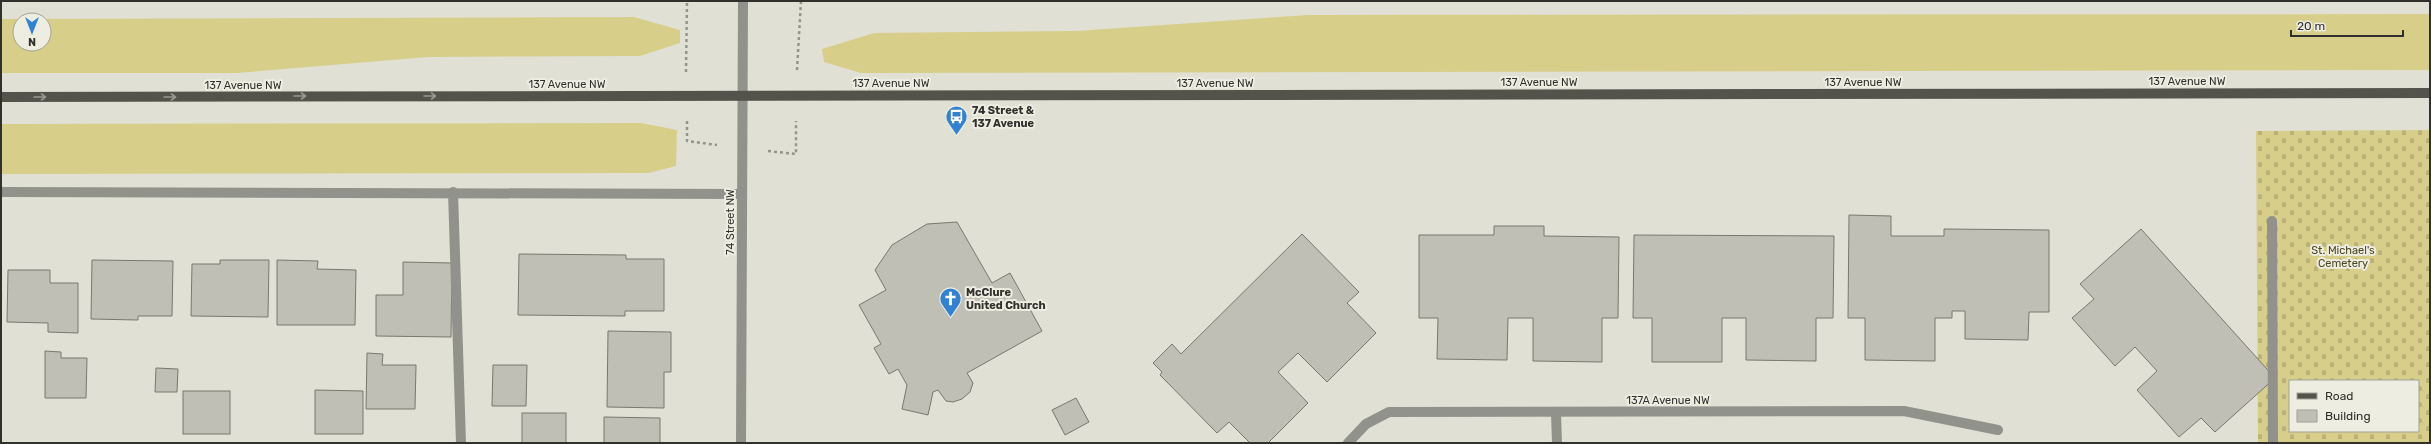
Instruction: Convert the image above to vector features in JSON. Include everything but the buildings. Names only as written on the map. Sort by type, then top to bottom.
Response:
[{"type":"main road","name":"137 Avenue NW","points":[[1,97],[2430,93]]},
{"type":"street","name":"74 Street NW","points":[[741,443],[743,1]]},
{"type":"street","points":[[1,192],[453,192],[742,194]]},
{"type":"street","points":[[453,192],[461,443]]},
{"type":"street","points":[[2272,221],[2273,443]]},
{"type":"street","name":"137A Avenue NW","points":[[1348,443],[1366,424],[1389,412],[1556,413],[1904,411],[1998,430]]},
{"type":"street","points":[[1556,413],[1557,443]]},
{"type":"green space","points":[[2430,14],[2430,70],[861,73],[824,62],[822,49],[874,33],[1076,31],[1308,15]]},
{"type":"green space","points":[[634,17],[680,30],[680,43],[640,56],[428,57],[237,73],[1,73],[1,19],[12,19],[12,52],[52,52],[52,19]]},
{"type":"green space","points":[[641,123],[677,130],[676,166],[649,173],[1,174],[1,124]]},
{"type":"green space","name":"St. Michael's Cemetery","points":[[2430,130],[2430,443],[2258,443],[2256,131]]},
{"type":"place","name":"74 Street & 137 Avenue","points":[[956,136]]},
{"type":"place","name":"McClure United Church","points":[[951,318]]}]
